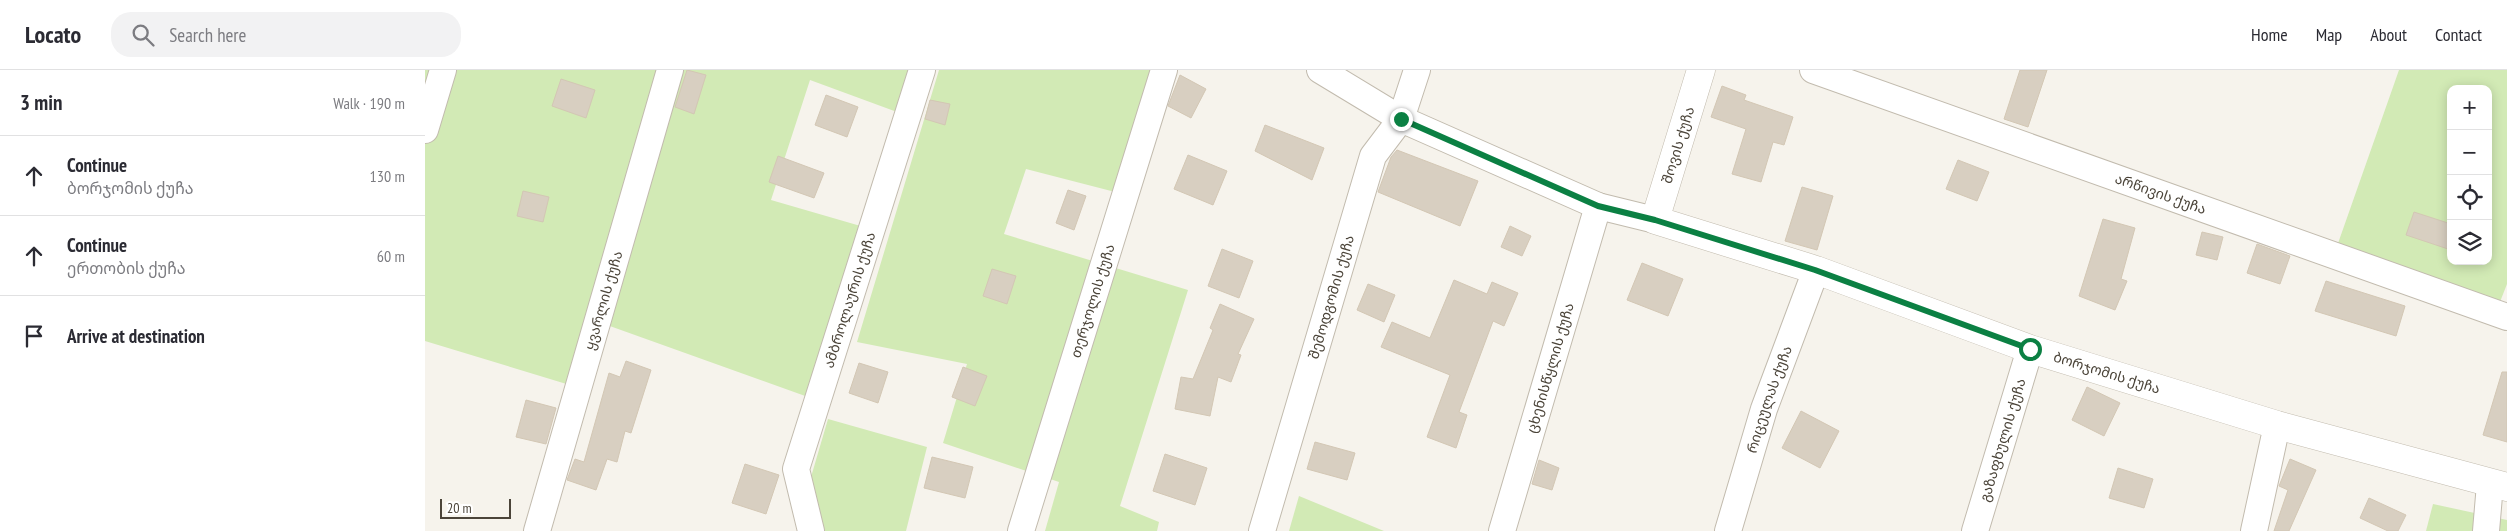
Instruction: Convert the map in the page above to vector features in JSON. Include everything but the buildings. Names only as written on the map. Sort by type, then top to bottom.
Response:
[{"type":"street","points":[[425,130],[443,70]]},
{"type":"street","name":"ყვარლის ქუჩა","points":[[537,531],[670,70]]},
{"type":"street","name":"ამბროლაურის ქუჩა","points":[[811,531],[796,470],[922,70]]},
{"type":"street","name":"თერჯოლის ქუჩა","points":[[1021,531],[1164,70]]},
{"type":"street","name":"ბორჯომის ქუჩა","points":[[1320,70],[1401,119],[1598,206],[1655,220],[1815,270],[2030,349],[2277,425],[2499,486]]},
{"type":"street","name":"შემოდგომის ქუჩა","points":[[1262,531],[1373,156],[1401,119],[1417,70]]},
{"type":"street","name":"შოვის ქუჩა","points":[[1655,220],[1701,70]]},
{"type":"street","name":"არწივის ქუჩა","points":[[1813,70],[2507,317]]},
{"type":"street","name":"ცხენისწყლის ქუჩა","points":[[1502,531],[1598,206]]},
{"type":"street","name":"რიცეულას ქუჩა","points":[[1728,531],[1764,409],[1815,270]]},
{"type":"street","name":"გაზაფხულის ქუჩა","points":[[1975,531],[2030,349]]},
{"type":"street","points":[[2254,531],[2277,425]]},
{"type":"street","points":[[2485,531],[2499,486]]},
{"type":"green space","points":[[425,70],[909,70],[897,112],[810,80],[771,200],[864,227],[808,397],[593,320],[573,386],[425,341]]},
{"type":"green space","points":[[939,70],[1156,70],[1119,193],[1026,169],[1004,234],[1188,290],[1120,506],[1159,522],[1157,531],[1045,531],[1059,482],[943,443],[967,364],[857,342]]},
{"type":"green space","points":[[2399,70],[2507,70],[2507,284],[2498,307],[2336,249]]},
{"type":"green space","points":[[828,419],[927,447],[906,531],[821,531],[811,477]]},
{"type":"green space","points":[[1299,496],[1384,531],[1289,531]]},
{"type":"green space","points":[[2433,504],[2507,520],[2507,531],[2426,531]]},
{"type":"route","points":[[1401,119],[1598,206],[1655,220],[1815,270],[2030,349]]}]
